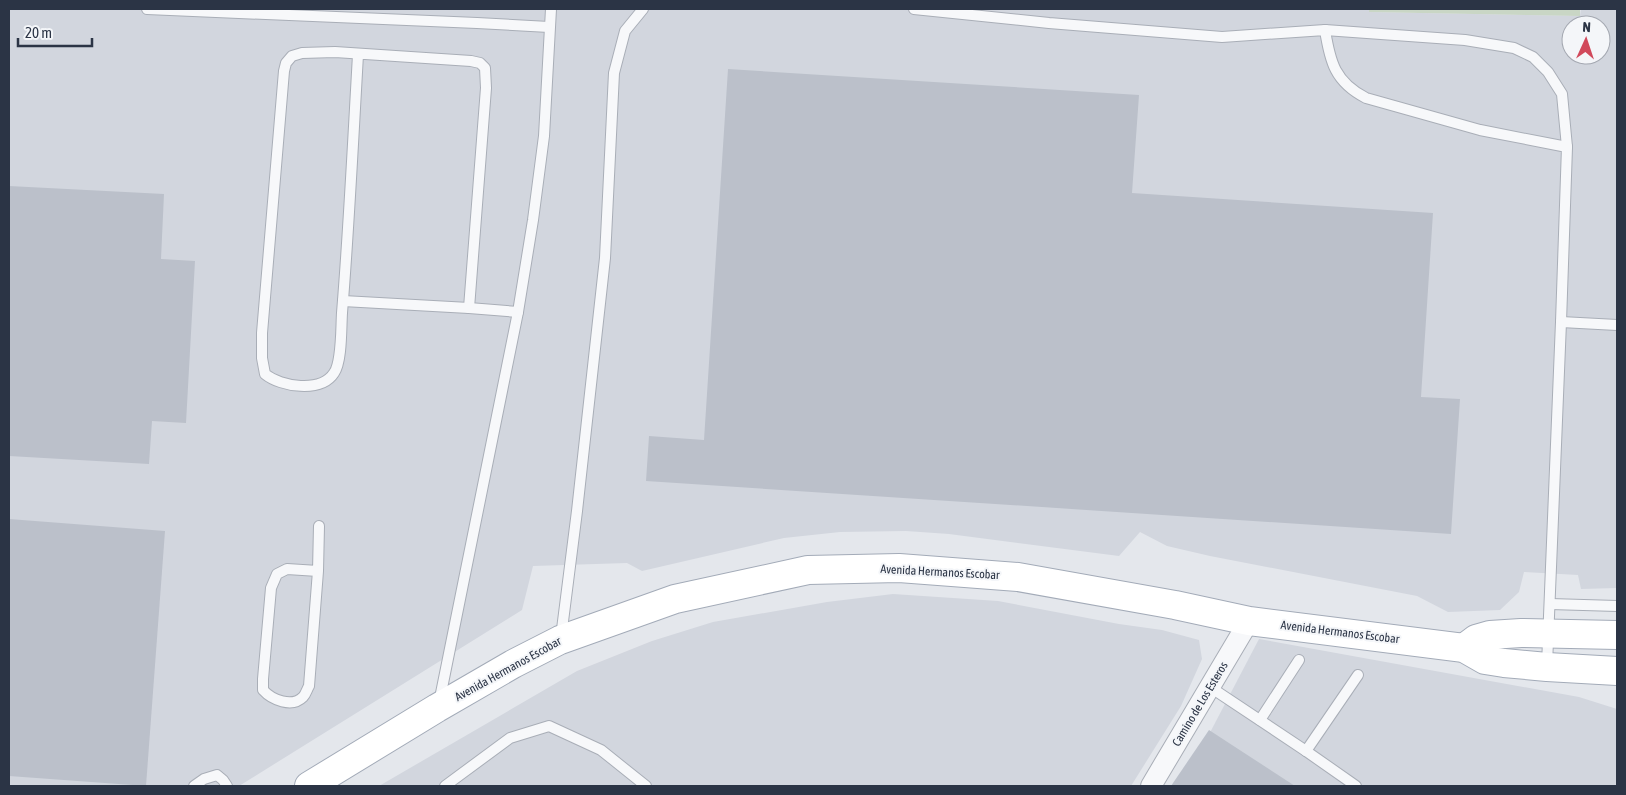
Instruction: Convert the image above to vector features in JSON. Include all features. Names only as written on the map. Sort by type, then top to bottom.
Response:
[{"type":"main road","name":"Avenida Hermanos Escobar","points":[[309,786],[437,708],[513,664],[560,640],[676,599],[755,580],[808,570],[890,568],[1018,577],[1175,605],[1249,621],[1464,648],[1485,660],[1547,667],[1617,671]]},
{"type":"main road","points":[[1464,648],[1476,639],[1490,635],[1617,635]]},
{"type":"street","name":"Camino de Los Esteros","points":[[1151,786],[1249,621]]},
{"type":"lane","points":[[147,9],[477,22],[550,27]]},
{"type":"lane","points":[[437,708],[518,312],[544,136],[551,9]]},
{"type":"lane","points":[[560,640],[577,511],[605,258],[614,73],[625,31],[643,9]]},
{"type":"lane","points":[[914,9],[1049,23],[1222,36],[1325,30],[1465,40],[1514,48],[1533,56],[1548,72],[1562,94],[1566,147],[1547,667]]},
{"type":"lane","points":[[1325,30],[1330,58],[1335,71],[1354,92],[1366,98],[1480,130],[1566,147]]},
{"type":"lane","points":[[358,55],[343,301],[338,361],[335,372],[327,381],[318,385],[290,385],[273,380],[265,374],[262,358],[262,333],[283,81],[286,63],[292,56],[302,53],[335,52],[471,61],[480,63],[485,68],[486,88],[468,308]]},
{"type":"lane","points":[[343,301],[518,312]]},
{"type":"lane","points":[[1561,322],[1617,325]]},
{"type":"lane","points":[[318,571],[287,569],[277,574],[271,588],[263,679],[263,690],[270,698],[290,703],[303,697],[309,686],[318,571],[319,526]]},
{"type":"lane","points":[[1550,604],[1617,606]]},
{"type":"lane","points":[[1260,720],[1298,660]]},
{"type":"lane","points":[[1306,750],[1358,675]]},
{"type":"lane","points":[[1210,687],[1306,750],[1356,786]]},
{"type":"lane","points":[[445,786],[510,738],[549,726],[601,750],[646,786]]},
{"type":"lane","points":[[194,786],[204,779],[217,775],[226,786]]},
{"type":"shaded area","points":[[9,9],[1369,9],[1369,12],[1561,16],[1561,65],[1611,65],[1611,15],[1580,15],[1581,9],[1617,10],[1617,588],[1581,589],[1578,575],[1524,572],[1519,592],[1500,610],[1448,612],[1417,596],[1210,556],[1167,546],[1140,532],[1119,556],[949,534],[906,531],[840,532],[784,538],[642,571],[627,563],[533,566],[522,610],[239,786],[9,786]]},
{"type":"shaded area","points":[[893,594],[998,601],[1119,624],[1162,630],[1199,640],[1202,659],[1181,706],[1131,786],[379,786],[577,671],[652,641],[713,622],[827,602]]},
{"type":"shaded area","points":[[1259,639],[1579,697],[1617,709],[1617,786],[1182,786]]},
{"type":"green space","points":[[1369,9],[1580,9],[1580,15],[1561,16],[1369,12]]},
{"type":"building","points":[[728,69],[1139,95],[1132,193],[1433,213],[1421,397],[1460,399],[1451,534],[646,481],[649,436],[704,440]]},
{"type":"building","points":[[9,186],[164,194],[161,259],[195,261],[186,423],[152,421],[149,464],[9,456]]},
{"type":"building","points":[[9,519],[165,531],[146,786],[9,776]]},
{"type":"building","points":[[1209,730],[1295,786],[1171,786]]}]
